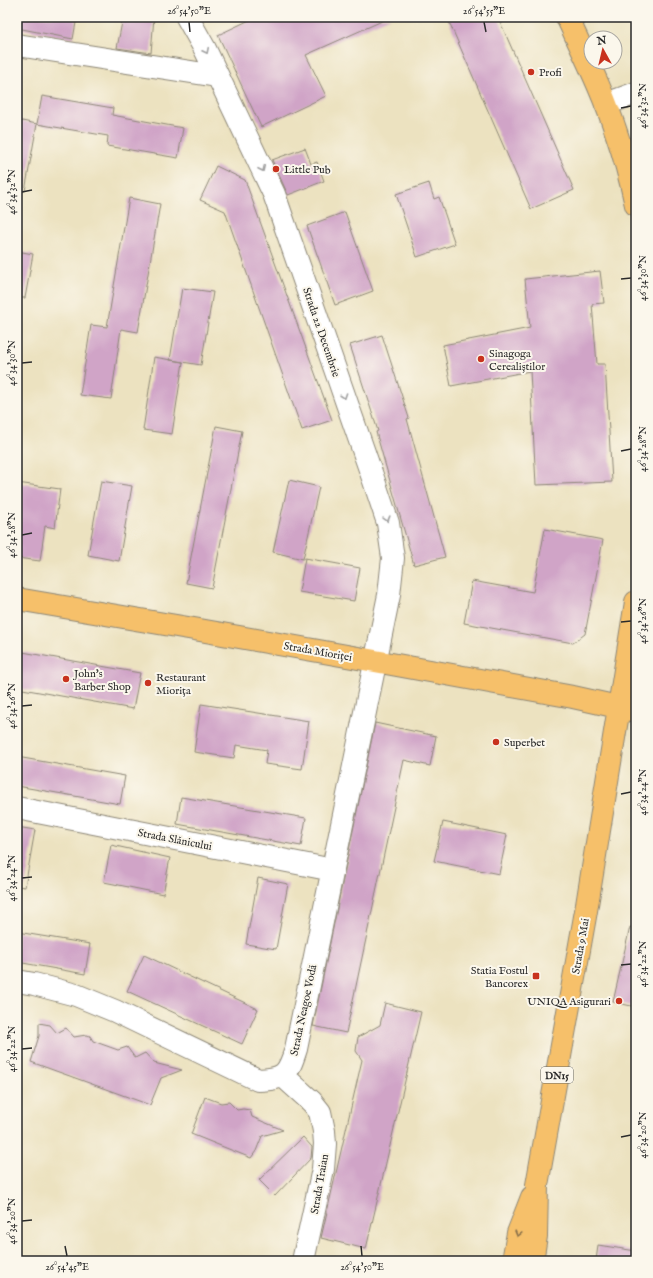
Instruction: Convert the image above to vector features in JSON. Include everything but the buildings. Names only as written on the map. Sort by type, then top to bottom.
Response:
[{"type":"main road","points":[[567,17],[606,104],[619,141],[636,205]]},
{"type":"main road","name":"Strada Mioriței","points":[[17,599],[194,628],[628,709]]},
{"type":"main road","name":"DN15","points":[[628,709],[636,602]]},
{"type":"main road","name":"Strada 9 Mai","points":[[532,1261],[536,1236],[537,1185],[586,911],[628,709]]},
{"type":"main road","name":"Strada 9 Mai","points":[[513,1261],[518,1233],[537,1185]]},
{"type":"street","name":"Strada 22 Decembrie","points":[[187,17],[274,194],[388,523],[392,558],[389,595],[375,661]]},
{"type":"street","points":[[17,45],[217,76]]},
{"type":"street","points":[[606,104],[636,93]]},
{"type":"street","name":"Strada Neagoe Vodă","points":[[282,1075],[291,1066],[296,1050],[375,661]]},
{"type":"street","name":"Strada Slănicului","points":[[17,808],[333,870]]},
{"type":"street","points":[[17,981],[76,995],[115,1011],[258,1080],[273,1080],[282,1075]]},
{"type":"street","name":"Strada Traian","points":[[282,1075],[312,1102],[320,1112],[324,1131],[325,1144],[323,1169],[303,1261]]},
{"type":"place","name":"Profi","points":[[531,72]]},
{"type":"place","name":"Little Pub","points":[[276,169]]},
{"type":"place","name":"Sinagoga Cerealiștilor","points":[[481,359]]},
{"type":"place","name":"John's Barber Shop","points":[[66,679]]},
{"type":"place","name":"Restaurant Miorița","points":[[148,683]]},
{"type":"place","name":"Superbet","points":[[496,742]]},
{"type":"place","name":"Statia Fostul Bancorex","points":[[536,976]]},
{"type":"place","name":"UNIQA Asigurari","points":[[619,1001]]}]
